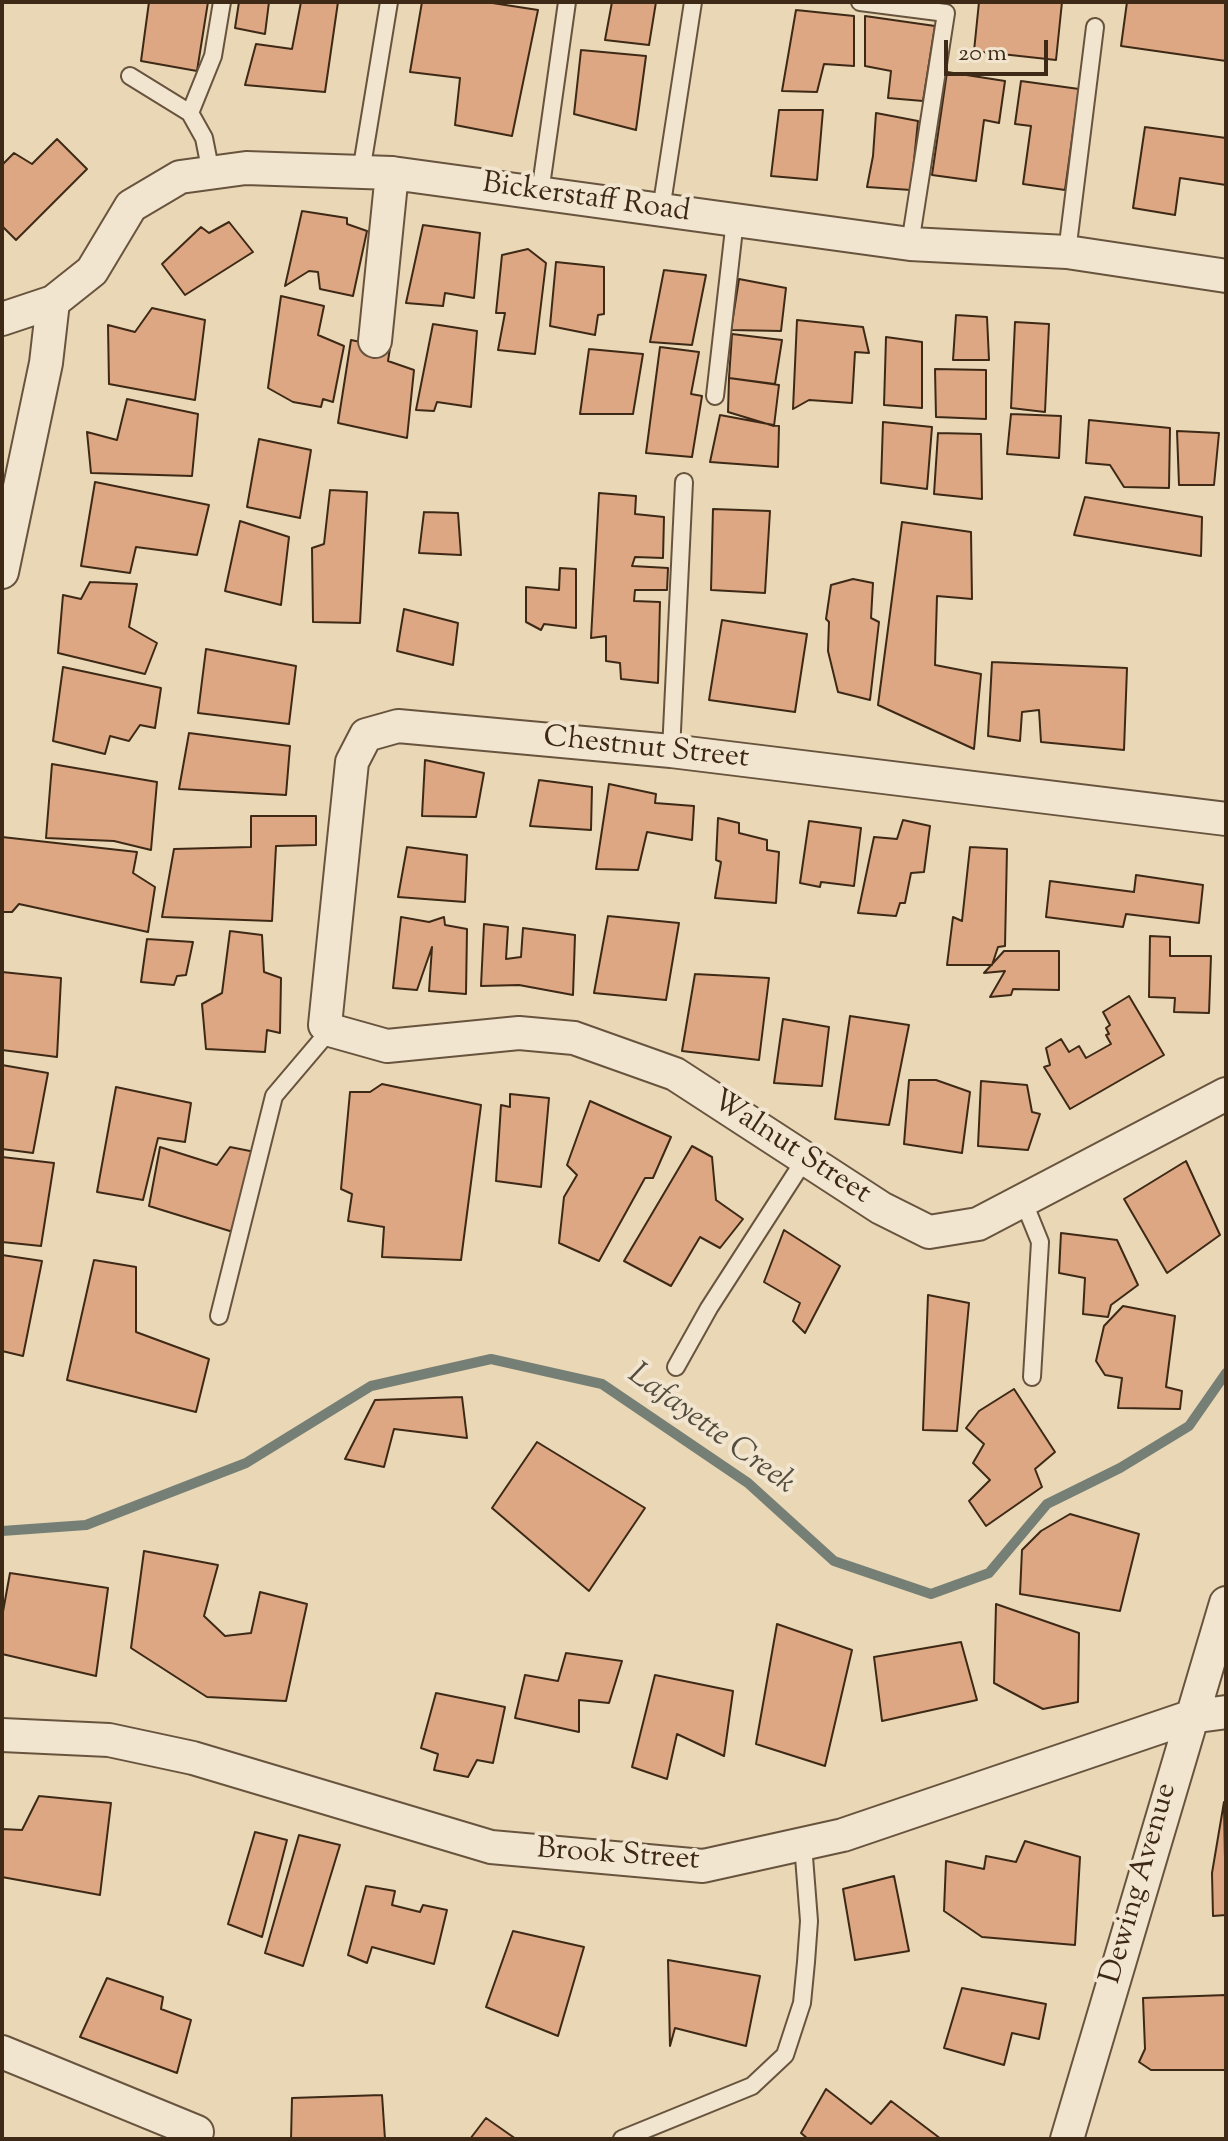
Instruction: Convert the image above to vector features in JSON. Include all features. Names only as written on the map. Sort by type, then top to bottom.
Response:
[{"type":"street","name":"Bickerstaff Road","points":[[2,319],[53,302],[92,271],[131,206],[180,177],[246,168],[377,172],[910,244],[1067,252],[1226,276]]},
{"type":"street","points":[[375,341],[377,172]]},
{"type":"street","points":[[2,572],[46,363],[53,302]]},
{"type":"street","name":"Chestnut Street","points":[[330,1030],[325,1025],[352,762],[366,735],[398,726],[671,751],[1226,819]]},
{"type":"street","name":"Walnut Street","points":[[330,1030],[387,1046],[519,1033],[574,1038],[675,1074],[881,1208],[929,1232],[978,1224],[1226,1094]]},
{"type":"street","name":"Dewing Avenue","points":[[1067,2139],[1190,1717],[1224,1623]]},
{"type":"street","name":"Brook Street","points":[[2,1735],[109,1740],[193,1758],[491,1847],[703,1866],[843,1835],[1190,1717],[1226,1712]]},
{"type":"street","points":[[2,2052],[197,2132]]},
{"type":"lane","points":[[190,113],[213,56],[222,2]]},
{"type":"lane","points":[[377,172],[389,2]]},
{"type":"lane","points":[[540,193],[567,2]]},
{"type":"lane","points":[[661,210],[693,2]]},
{"type":"lane","points":[[860,2],[946,13],[910,244]]},
{"type":"lane","points":[[1067,252],[1095,27]]},
{"type":"lane","points":[[130,76],[190,113],[204,138],[211,173]]},
{"type":"lane","points":[[715,396],[735,220]]},
{"type":"lane","points":[[671,751],[684,482]]},
{"type":"lane","points":[[219,1316],[274,1096],[330,1030]]},
{"type":"lane","points":[[676,1367],[724,1284],[805,1159]]},
{"type":"lane","points":[[1023,1200],[1040,1242],[1032,1377]]},
{"type":"lane","points":[[622,2139],[752,2086],[785,2055],[802,2003],[808,1935],[803,1844]]},
{"type":"building","points":[[149,2],[208,2],[197,71],[141,61]]},
{"type":"building","points":[[239,2],[269,2],[265,34],[235,28]]},
{"type":"building","points":[[301,2],[338,2],[325,92],[245,85],[256,44],[292,49]]},
{"type":"building","points":[[422,2],[486,2],[538,10],[512,136],[455,125],[460,78],[410,72]]},
{"type":"building","points":[[612,2],[656,2],[649,45],[605,40]]},
{"type":"building","points":[[979,2],[1062,2],[1056,60],[974,51]]},
{"type":"building","points":[[1127,2],[1226,2],[1226,61],[1121,46]]},
{"type":"building","points":[[796,10],[854,16],[854,66],[824,64],[817,92],[782,91]]},
{"type":"building","points":[[865,16],[935,26],[923,101],[888,98],[891,71],[865,66]]},
{"type":"building","points":[[581,50],[646,56],[636,130],[574,114]]},
{"type":"building","points":[[947,72],[1005,81],[999,123],[984,120],[976,181],[932,175]]},
{"type":"building","points":[[1021,81],[1079,89],[1065,190],[1023,184],[1031,126],[1015,124]]},
{"type":"building","points":[[779,110],[823,110],[817,180],[771,176]]},
{"type":"building","points":[[876,113],[918,121],[911,190],[867,187]]},
{"type":"building","points":[[1145,127],[1226,138],[1226,185],[1180,178],[1175,215],[1133,208]]},
{"type":"building","points":[[57,139],[87,169],[16,240],[2,226],[2,165],[14,153],[32,164]]},
{"type":"building","points":[[302,211],[347,218],[347,224],[367,231],[353,296],[320,289],[318,272],[309,271],[285,286]]},
{"type":"building","points":[[229,222],[253,252],[185,295],[162,264],[201,227],[209,233]]},
{"type":"building","points":[[423,225],[480,233],[474,298],[445,293],[443,306],[406,303]]},
{"type":"building","points":[[528,249],[546,263],[535,354],[498,350],[505,313],[496,313],[502,255]]},
{"type":"building","points":[[556,262],[604,267],[604,314],[598,315],[595,335],[550,326]]},
{"type":"building","points":[[664,270],[706,275],[692,345],[650,342]]},
{"type":"building","points":[[739,279],[786,288],[781,331],[731,330]]},
{"type":"building","points":[[281,296],[324,306],[318,335],[344,346],[333,402],[323,399],[321,407],[293,402],[268,388]]},
{"type":"building","points":[[152,308],[205,320],[195,400],[109,384],[108,325],[135,332]]},
{"type":"building","points":[[956,315],[987,317],[989,360],[953,360]]},
{"type":"building","points":[[797,320],[863,327],[869,353],[855,352],[852,403],[809,400],[793,409]]},
{"type":"building","points":[[1015,322],[1049,324],[1045,412],[1011,408]]},
{"type":"building","points":[[433,324],[477,331],[471,407],[437,402],[434,411],[416,410]]},
{"type":"building","points":[[732,334],[782,340],[775,384],[729,378]]},
{"type":"building","points":[[886,337],[922,342],[922,408],[884,405]]},
{"type":"building","points":[[351,340],[390,348],[388,361],[414,370],[407,438],[338,423]]},
{"type":"building","points":[[660,347],[699,352],[691,394],[702,396],[692,457],[646,453]]},
{"type":"building","points":[[589,349],[643,354],[633,414],[580,414]]},
{"type":"building","points":[[935,369],[986,370],[986,419],[936,417]]},
{"type":"building","points":[[729,378],[779,385],[774,426],[728,412]]},
{"type":"building","points":[[127,399],[198,414],[192,476],[91,473],[87,432],[117,440]]},
{"type":"building","points":[[1011,414],[1061,416],[1059,458],[1007,454]]},
{"type":"building","points":[[720,415],[779,426],[778,467],[710,462]]},
{"type":"building","points":[[1089,420],[1170,428],[1169,488],[1124,487],[1110,465],[1086,463]]},
{"type":"building","points":[[883,422],[932,427],[927,489],[881,483]]},
{"type":"building","points":[[1177,431],[1219,433],[1214,485],[1179,485]]},
{"type":"building","points":[[938,433],[981,434],[982,499],[934,494]]},
{"type":"building","points":[[259,439],[311,450],[300,518],[247,507]]},
{"type":"building","points":[[95,482],[209,505],[197,555],[136,547],[130,573],[81,566]]},
{"type":"building","points":[[330,490],[367,492],[360,623],[313,622],[312,548],[324,544]]},
{"type":"building","points":[[599,493],[636,496],[635,514],[664,517],[663,558],[635,557],[632,566],[668,568],[667,590],[635,590],[634,601],[660,602],[658,683],[621,679],[620,663],[606,661],[606,636],[591,638]]},
{"type":"building","points":[[1085,497],[1202,517],[1201,556],[1074,535]]},
{"type":"building","points":[[713,509],[770,511],[765,593],[711,590]]},
{"type":"building","points":[[424,512],[458,513],[461,555],[419,553]]},
{"type":"building","points":[[240,521],[289,537],[281,605],[225,591]]},
{"type":"building","points":[[902,522],[971,532],[972,599],[937,596],[935,665],[981,674],[974,749],[878,705]]},
{"type":"building","points":[[560,568],[576,569],[576,628],[544,624],[541,630],[526,622],[526,587],[559,590]]},
{"type":"building","points":[[853,579],[873,583],[871,618],[879,622],[870,700],[838,692],[828,651],[829,622],[826,619],[831,585]]},
{"type":"building","points":[[90,582],[137,584],[129,627],[157,643],[145,674],[58,653],[63,595],[81,599]]},
{"type":"building","points":[[404,609],[458,623],[453,665],[397,651]]},
{"type":"building","points":[[722,620],[807,634],[795,712],[709,700]]},
{"type":"building","points":[[206,649],[296,666],[289,724],[198,713]]},
{"type":"building","points":[[992,662],[1127,668],[1124,750],[1041,742],[1039,710],[1022,712],[1020,741],[988,736]]},
{"type":"building","points":[[63,667],[161,688],[155,728],[140,725],[129,741],[110,736],[105,754],[53,741]]},
{"type":"building","points":[[189,733],[290,746],[286,795],[179,789]]},
{"type":"building","points":[[425,760],[484,773],[476,817],[422,816]]},
{"type":"building","points":[[52,764],[157,782],[151,850],[114,841],[46,838]]},
{"type":"building","points":[[539,780],[592,787],[591,830],[530,826]]},
{"type":"building","points":[[609,784],[656,794],[655,803],[694,806],[692,840],[647,832],[638,870],[596,869]]},
{"type":"building","points":[[251,816],[316,816],[316,845],[276,846],[272,921],[162,917],[174,849],[251,847]]},
{"type":"building","points":[[718,818],[739,823],[739,833],[767,840],[767,850],[779,852],[776,903],[715,898],[721,862],[716,860]]},
{"type":"building","points":[[903,820],[930,826],[924,872],[911,873],[905,903],[900,903],[896,916],[858,913],[874,837],[897,839]]},
{"type":"building","points":[[809,821],[861,828],[854,886],[821,882],[820,887],[800,883]]},
{"type":"building","points":[[2,837],[137,852],[133,873],[155,887],[148,932],[19,904],[12,912],[2,912]]},
{"type":"building","points":[[407,847],[467,855],[465,902],[398,897]]},
{"type":"building","points":[[970,847],[1007,849],[1005,946],[998,947],[992,965],[947,965],[953,917],[962,921]]},
{"type":"building","points":[[1136,875],[1203,885],[1199,923],[1126,914],[1123,927],[1046,917],[1050,881],[1134,892]]},
{"type":"building","points":[[608,916],[679,923],[666,1000],[594,993]]},
{"type":"building","points":[[401,917],[429,922],[444,917],[445,925],[467,929],[466,994],[429,991],[432,947],[417,990],[393,988]]},
{"type":"building","points":[[484,924],[508,927],[506,959],[521,957],[523,928],[575,935],[573,995],[519,985],[481,986]]},
{"type":"building","points":[[230,931],[262,935],[264,972],[281,978],[280,1033],[267,1030],[265,1052],[206,1049],[202,1004],[222,993]]},
{"type":"building","points":[[1150,936],[1170,937],[1170,956],[1211,956],[1209,1013],[1174,1012],[1175,998],[1149,997]]},
{"type":"building","points":[[147,939],[193,942],[186,975],[177,976],[174,985],[141,982]]},
{"type":"building","points":[[1004,951],[1059,951],[1059,990],[1013,989],[1011,995],[990,997],[1005,971],[984,973]]},
{"type":"building","points":[[2,972],[61,978],[57,1057],[2,1050]]},
{"type":"building","points":[[695,974],[769,978],[759,1060],[682,1051]]},
{"type":"building","points":[[1129,996],[1164,1055],[1070,1109],[1044,1067],[1050,1065],[1046,1048],[1061,1039],[1069,1052],[1079,1046],[1086,1058],[1111,1044],[1106,1035],[1109,1034],[1106,1028],[1110,1025],[1103,1012]]},
{"type":"building","points":[[850,1016],[909,1025],[889,1125],[835,1119]]},
{"type":"building","points":[[783,1019],[829,1027],[822,1086],[774,1083]]},
{"type":"building","points":[[2,1065],[48,1073],[33,1153],[2,1149]]},
{"type":"building","points":[[909,1080],[936,1080],[970,1092],[962,1153],[904,1144]]},
{"type":"building","points":[[981,1081],[1027,1085],[1032,1112],[1040,1114],[1028,1150],[978,1146]]},
{"type":"building","points":[[382,1084],[481,1105],[461,1260],[382,1257],[384,1227],[348,1221],[352,1194],[341,1189],[350,1092],[370,1092]]},
{"type":"building","points":[[116,1087],[191,1103],[185,1142],[158,1138],[143,1200],[97,1192]]},
{"type":"building","points":[[510,1094],[549,1098],[541,1187],[496,1181],[501,1105],[510,1107]]},
{"type":"building","points":[[590,1101],[671,1137],[653,1178],[645,1178],[599,1261],[559,1243],[564,1197],[577,1175],[567,1165]]},
{"type":"building","points":[[692,1146],[712,1157],[716,1200],[743,1219],[720,1248],[700,1237],[671,1286],[624,1261]]},
{"type":"building","points":[[160,1147],[217,1165],[230,1147],[260,1153],[233,1232],[149,1206]]},
{"type":"building","points":[[2,1157],[54,1163],[41,1246],[2,1242]]},
{"type":"building","points":[[1186,1161],[1220,1235],[1167,1273],[1124,1199]]},
{"type":"building","points":[[784,1230],[840,1266],[805,1333],[793,1321],[800,1303],[764,1282]]},
{"type":"building","points":[[1061,1233],[1117,1240],[1138,1285],[1111,1305],[1108,1317],[1083,1314],[1085,1278],[1059,1273]]},
{"type":"building","points":[[2,1255],[42,1261],[23,1356],[2,1351]]},
{"type":"building","points":[[94,1260],[136,1267],[136,1332],[209,1359],[196,1412],[67,1380]]},
{"type":"building","points":[[928,1295],[969,1303],[957,1431],[923,1430]]},
{"type":"building","points":[[1123,1306],[1175,1316],[1166,1387],[1182,1391],[1180,1409],[1118,1408],[1122,1378],[1105,1375],[1096,1361],[1104,1326]]},
{"type":"building","points":[[1014,1389],[1055,1452],[1035,1469],[1042,1487],[986,1526],[969,1501],[990,1480],[973,1463],[984,1444],[966,1428],[979,1411]]},
{"type":"building","points":[[462,1397],[467,1438],[394,1429],[384,1467],[345,1459],[375,1400]]},
{"type":"building","points":[[537,1442],[645,1508],[589,1591],[492,1508]]},
{"type":"building","points":[[1070,1514],[1139,1534],[1120,1611],[1020,1594],[1022,1550],[1041,1531]]},
{"type":"building","points":[[144,1551],[218,1565],[204,1616],[225,1636],[251,1633],[260,1592],[307,1604],[286,1701],[207,1697],[131,1648]]},
{"type":"building","points":[[10,1573],[108,1588],[96,1676],[2,1654],[2,1617]]},
{"type":"building","points":[[996,1604],[1079,1633],[1078,1702],[1043,1709],[994,1683]]},
{"type":"building","points":[[777,1624],[852,1650],[825,1766],[756,1744]]},
{"type":"building","points":[[961,1642],[977,1700],[882,1721],[874,1657]]},
{"type":"building","points":[[566,1653],[622,1661],[609,1703],[579,1700],[579,1732],[515,1718],[525,1675],[558,1681]]},
{"type":"building","points":[[655,1675],[733,1691],[724,1756],[677,1734],[667,1779],[632,1767]]},
{"type":"building","points":[[436,1693],[505,1707],[493,1763],[477,1760],[468,1777],[434,1770],[438,1754],[421,1748]]},
{"type":"building","points":[[39,1796],[111,1803],[100,1895],[2,1877],[2,1829],[22,1830]]},
{"type":"building","points":[[1224,1802],[1226,1915],[1213,1916],[1212,1873]]},
{"type":"building","points":[[255,1832],[287,1840],[262,1937],[228,1924]]},
{"type":"building","points":[[299,1835],[340,1845],[303,1966],[265,1953]]},
{"type":"building","points":[[1025,1841],[1080,1857],[1075,1945],[982,1937],[944,1911],[946,1861],[984,1869],[986,1856],[1016,1862]]},
{"type":"building","points":[[894,1876],[909,1951],[855,1960],[843,1889]]},
{"type":"building","points":[[366,1886],[395,1891],[392,1905],[420,1912],[423,1905],[447,1910],[434,1964],[372,1947],[367,1963],[348,1955]]},
{"type":"building","points":[[513,1931],[584,1947],[558,2036],[486,2007]]},
{"type":"building","points":[[668,1960],[760,1976],[746,2046],[675,2028],[670,2046]]},
{"type":"building","points":[[107,1978],[163,1997],[161,2009],[191,2020],[177,2073],[80,2037]]},
{"type":"building","points":[[962,1988],[1046,2004],[1039,2039],[1012,2033],[1004,2065],[944,2048]]},
{"type":"building","points":[[1226,1995],[1226,2070],[1151,2070],[1139,2062],[1145,2049],[1143,1998]]},
{"type":"building","points":[[826,2089],[871,2124],[891,2101],[941,2139],[808,2139],[801,2133]]},
{"type":"building","points":[[382,2095],[385,2139],[291,2139],[292,2098]]},
{"type":"building","points":[[486,2118],[516,2139],[470,2139]]},
{"type":"waterway","name":"Lafayette Creek","points":[[2,1531],[86,1525],[246,1463],[371,1386],[491,1359],[602,1384],[748,1483],[834,1561],[931,1594],[989,1573],[1047,1504],[1120,1468],[1189,1426],[1226,1373]]}]
